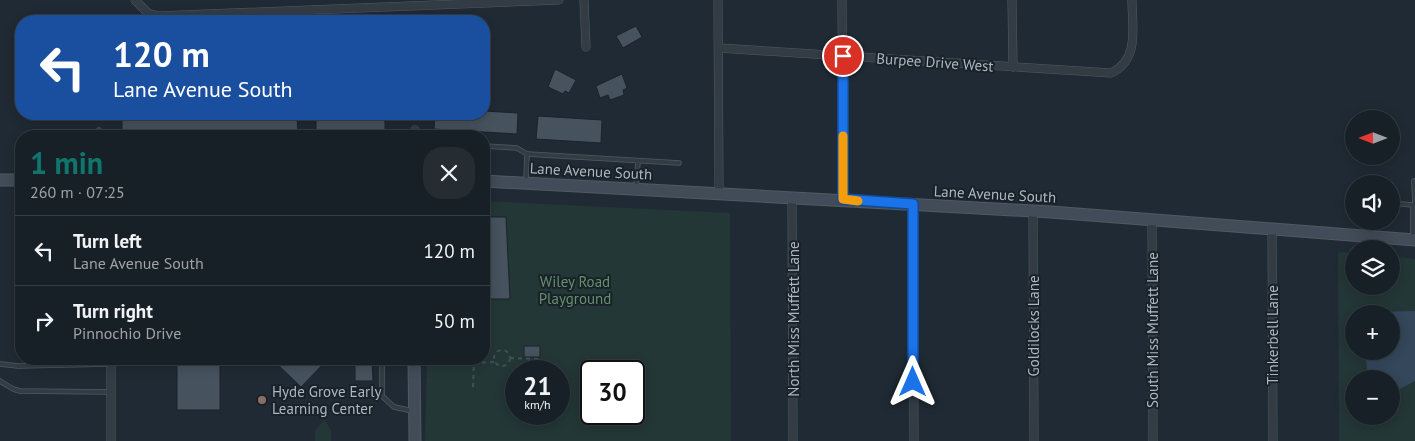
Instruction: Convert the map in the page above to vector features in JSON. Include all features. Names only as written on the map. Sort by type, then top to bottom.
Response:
[{"type":"main road","points":[[0,180],[15,180]]},
{"type":"main road","name":"Lane Avenue South","points":[[490,181],[843,199],[1414,239]]},
{"type":"main road","points":[[414,365],[415,441]]},
{"type":"street","points":[[183,15],[560,0]]},
{"type":"street","points":[[584,0],[586,47]]},
{"type":"street","points":[[718,0],[719,192]]},
{"type":"street","points":[[842,0],[843,199]]},
{"type":"street","points":[[1012,0],[1013,67]]},
{"type":"street","name":"Burpee Drive West","points":[[719,48],[1101,74],[1120,69],[1129,59],[1132,46],[1132,0]]},
{"type":"street","points":[[137,3],[148,13],[155,15]]},
{"type":"street","name":"North Miss Muffett Lane","points":[[792,197],[793,441]]},
{"type":"street","points":[[913,204],[914,441]]},
{"type":"street","name":"Goldilocks Lane","points":[[1033,212],[1034,441]]},
{"type":"street","name":"South Miss Muffett Lane","points":[[1152,220],[1153,441]]},
{"type":"street","name":"Tinkerbell Lane","points":[[1272,228],[1273,441]]},
{"type":"street","points":[[111,365],[111,441]]},
{"type":"lane","points":[[490,146],[517,148],[527,154],[679,163]]},
{"type":"lane","points":[[526,183],[527,154]]},
{"type":"lane","points":[[636,188],[638,161]]},
{"type":"lane","points":[[1414,181],[1414,239]]},
{"type":"lane","points":[[1400,204],[1414,205]]},
{"type":"lane","points":[[0,364],[18,366],[41,365]]},
{"type":"lane","points":[[382,365],[382,396],[394,407],[415,411]]},
{"type":"lane","points":[[0,381],[20,391],[111,392]]},
{"type":"path","points":[[490,362],[504,366],[510,358],[508,352],[501,350],[494,354],[494,362]]},
{"type":"path","points":[[510,358],[538,359]]},
{"type":"path","points":[[473,387],[474,365]]},
{"type":"green space","name":"Wiley Road Playground","points":[[490,201],[730,213],[731,441],[425,441],[427,365],[490,365]]},
{"type":"green space","points":[[1338,252],[1345,252],[1345,295],[1400,295],[1400,257],[1415,259],[1415,311],[1400,312],[1400,305],[1345,305],[1345,360],[1366,360],[1367,370],[1345,370],[1345,425],[1400,425],[1400,389],[1415,381],[1415,441],[1339,441]]},
{"type":"green space","points":[[323,421],[326,422],[331,430],[331,441],[315,441],[315,431]]},
{"type":"water","points":[[1400,311],[1415,311],[1415,381],[1400,389],[1400,370],[1367,370],[1366,360],[1400,360]]},
{"type":"building","points":[[636,26],[642,37],[623,48],[616,36]]},
{"type":"building","points":[[555,69],[576,80],[569,93],[565,91],[563,94],[548,87]]},
{"type":"building","points":[[622,74],[627,88],[623,90],[624,95],[610,100],[608,95],[600,98],[596,86]]},
{"type":"building","points":[[490,111],[518,113],[517,134],[490,132],[490,130],[434,129],[435,120],[490,120]]},
{"type":"building","points":[[538,116],[602,120],[601,143],[536,139]]},
{"type":"building","points":[[122,120],[297,120],[298,130],[122,130]]},
{"type":"building","points":[[316,120],[385,120],[385,130],[316,130]]},
{"type":"building","points":[[490,217],[506,217],[510,299],[490,299]]},
{"type":"building","points":[[524,346],[540,346],[540,357],[524,357]]},
{"type":"building","points":[[177,365],[220,365],[220,410],[177,410]]},
{"type":"building","points":[[278,365],[322,365],[301,387]]},
{"type":"building","points":[[355,365],[372,365],[373,381],[355,381]]},
{"type":"slow traffic","points":[[843,136],[843,199],[858,201]]},
{"type":"place","name":"Hyde Grove Early Learning Center","points":[[262,400]]},
{"type":"route","points":[[843,56],[843,199],[913,204],[913,382]]}]
